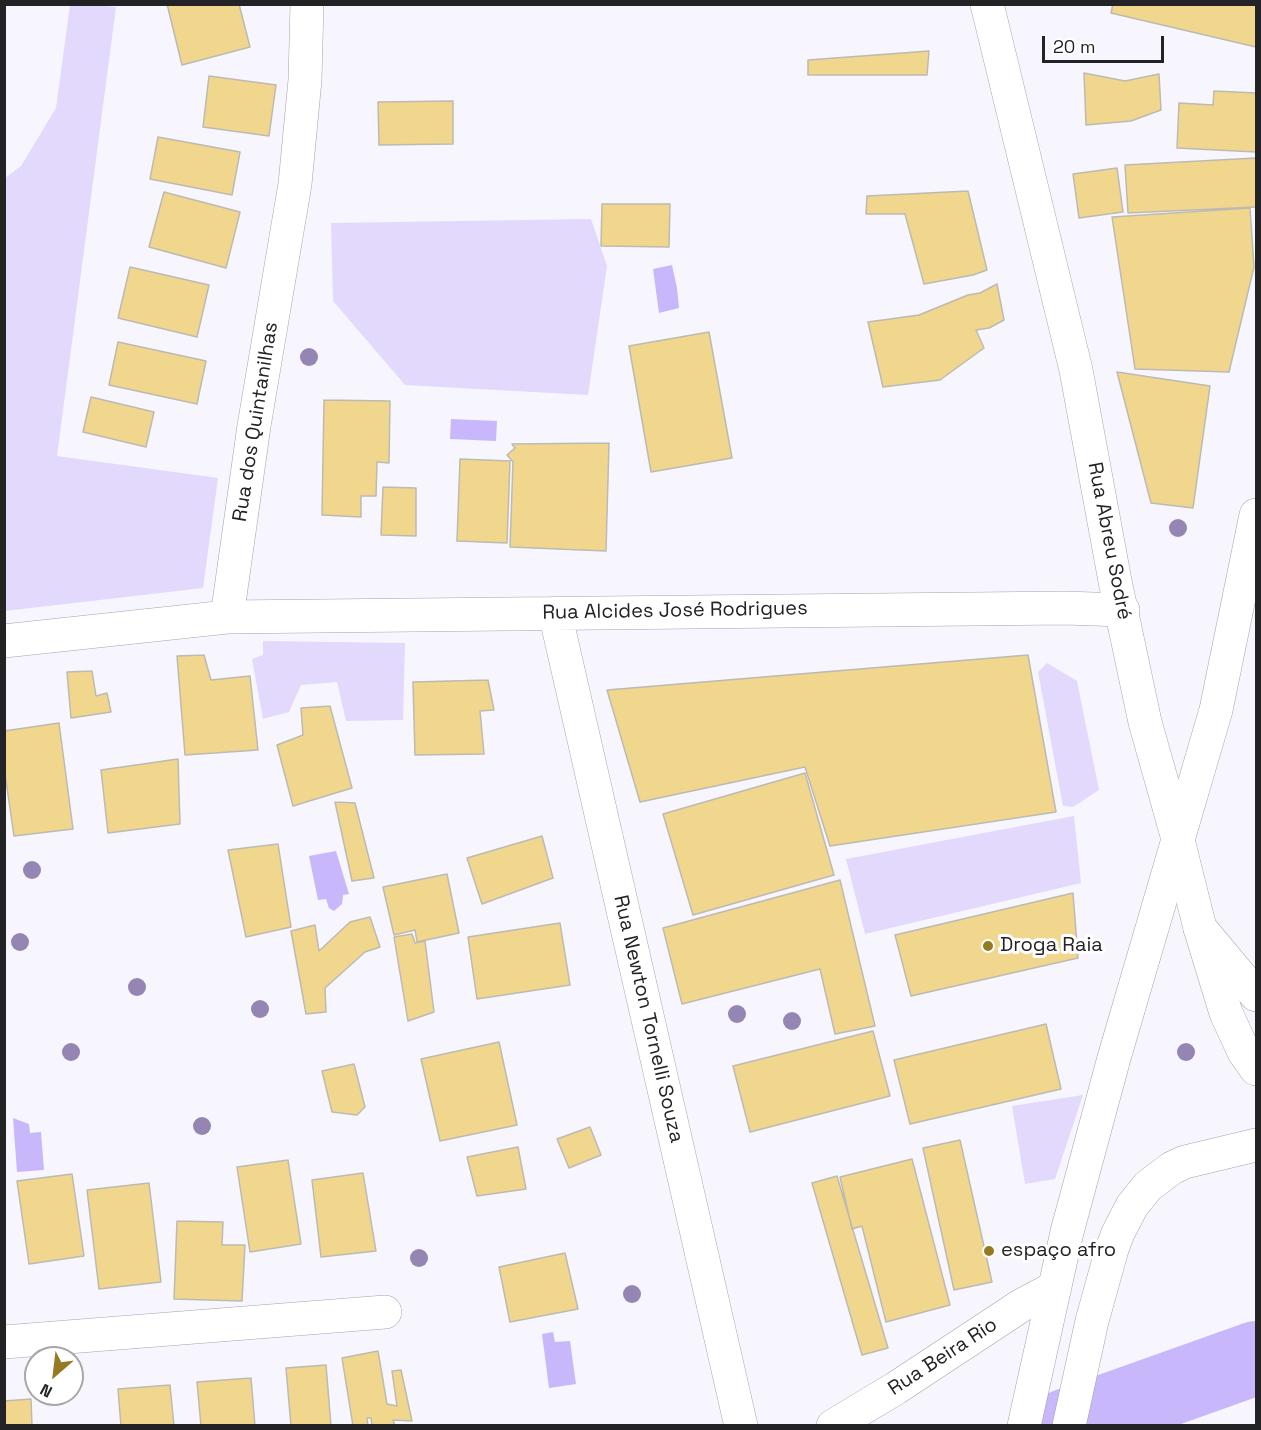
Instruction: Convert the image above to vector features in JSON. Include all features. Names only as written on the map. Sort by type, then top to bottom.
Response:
[{"type":"street","name":"Rua dos Quintanilhas","points":[[227,617],[254,426],[295,184],[305,80],[307,4]]},
{"type":"street","name":"Rua Abreu Sodré","points":[[987,4],[1076,370],[1115,581],[1145,722],[1200,928],[1226,1013],[1244,1052],[1257,1069]]},
{"type":"street","points":[[1024,1425],[1054,1288],[1114,1058],[1216,710],[1257,515]]},
{"type":"street","name":"Rua Alcides José Rodrigues","points":[[227,617],[1065,608],[1123,610]]},
{"type":"street","name":"Rua Newton Tornelli Souza","points":[[555,612],[741,1425]]},
{"type":"street","points":[[4,641],[227,617]]},
{"type":"street","points":[[1200,928],[1257,995]]},
{"type":"street","points":[[1069,1425],[1092,1321],[1118,1233],[1132,1206],[1143,1191],[1172,1168],[1213,1154],[1257,1145]]},
{"type":"street","name":"Rua Beira Rio","points":[[833,1425],[896,1388],[1022,1305],[1054,1288]]},
{"type":"street","points":[[4,1342],[385,1312]]},
{"type":"shaded area","points":[[70,5],[116,7],[57,456],[218,478],[203,588],[5,611],[5,178],[21,166],[56,108]]},
{"type":"shaded area","points":[[591,219],[607,266],[588,395],[405,385],[333,301],[331,223]]},
{"type":"shaded area","points":[[672,265],[679,308],[659,313],[653,269]]},
{"type":"shaded area","points":[[451,419],[497,421],[496,441],[450,439]]},
{"type":"shaded area","points":[[263,641],[405,643],[403,720],[346,721],[337,682],[301,685],[289,712],[263,719],[252,659],[263,655]]},
{"type":"shaded area","points":[[1047,663],[1077,681],[1099,790],[1073,807],[1063,806],[1038,672]]},
{"type":"shaded area","points":[[1074,816],[1081,883],[865,934],[846,859]]},
{"type":"shaded area","points":[[336,851],[349,894],[343,895],[342,904],[334,911],[329,908],[326,899],[318,900],[309,856]]},
{"type":"shaded area","points":[[1083,1095],[1055,1179],[1025,1184],[1012,1106]]},
{"type":"shaded area","points":[[13,1118],[29,1124],[30,1133],[41,1132],[44,1170],[17,1172]]},
{"type":"shaded area","points":[[553,1332],[555,1342],[570,1341],[576,1384],[549,1388],[542,1334]]},
{"type":"building","points":[[167,4],[239,4],[250,47],[182,65]]},
{"type":"building","points":[[1113,4],[1256,4],[1256,47],[1111,13]]},
{"type":"building","points":[[929,51],[927,75],[808,75],[808,60]]},
{"type":"building","points":[[1084,73],[1125,81],[1159,74],[1161,110],[1131,121],[1086,125]]},
{"type":"building","points":[[209,76],[276,85],[269,136],[203,127]]},
{"type":"building","points":[[1214,91],[1256,93],[1256,152],[1177,148],[1179,103],[1213,105]]},
{"type":"building","points":[[453,101],[453,144],[379,145],[378,102]]},
{"type":"building","points":[[158,137],[240,152],[232,195],[150,179]]},
{"type":"building","points":[[1256,158],[1256,207],[1128,213],[1125,165]]},
{"type":"building","points":[[1117,168],[1123,212],[1079,218],[1073,174]]},
{"type":"building","points":[[968,191],[987,270],[973,275],[924,284],[905,214],[866,214],[867,196]]},
{"type":"building","points":[[164,192],[240,212],[226,268],[149,247]]},
{"type":"building","points":[[602,204],[670,204],[669,247],[601,246]]},
{"type":"building","points":[[1250,208],[1254,267],[1229,372],[1135,369],[1112,217]]},
{"type":"building","points":[[130,267],[209,285],[197,337],[118,318]]},
{"type":"building","points":[[997,284],[1004,320],[989,328],[976,330],[984,348],[940,380],[883,387],[868,322],[919,315],[968,295],[980,293]]},
{"type":"building","points":[[709,332],[732,458],[651,472],[629,346]]},
{"type":"building","points":[[118,342],[206,361],[197,404],[109,385]]},
{"type":"building","points":[[1117,372],[1210,386],[1193,508],[1151,503]]},
{"type":"building","points":[[91,397],[154,412],[146,447],[83,432]]},
{"type":"building","points":[[324,400],[390,401],[389,463],[377,462],[376,496],[361,496],[361,517],[322,515]]},
{"type":"building","points":[[609,443],[606,551],[510,547],[513,462],[507,455],[515,448],[512,444]]},
{"type":"building","points":[[460,459],[510,461],[507,543],[457,541]]},
{"type":"building","points":[[383,487],[416,488],[416,536],[381,535]]},
{"type":"building","points":[[204,655],[211,680],[250,676],[258,750],[185,755],[177,656]]},
{"type":"building","points":[[1028,655],[1056,812],[830,846],[805,767],[640,802],[607,690]]},
{"type":"building","points":[[92,671],[96,696],[107,693],[111,712],[71,718],[67,672]]},
{"type":"building","points":[[488,680],[494,710],[480,711],[484,754],[415,755],[413,682]]},
{"type":"building","points":[[330,706],[352,788],[293,806],[277,745],[303,735],[301,708]]},
{"type":"building","points":[[59,723],[73,829],[14,836],[4,767],[4,731]]},
{"type":"building","points":[[178,759],[180,824],[108,833],[101,770]]},
{"type":"building","points":[[805,773],[834,875],[693,915],[663,814]]},
{"type":"building","points":[[335,802],[355,803],[374,878],[352,881]]},
{"type":"building","points":[[542,836],[553,878],[482,904],[467,858]]},
{"type":"building","points":[[278,844],[291,927],[246,937],[228,850]]},
{"type":"building","points":[[447,874],[459,933],[417,942],[415,930],[394,935],[383,887]]},
{"type":"building","points":[[840,880],[875,1026],[835,1034],[820,969],[682,1004],[663,928]]},
{"type":"building","name":"Droga Raia","points":[[1073,893],[1078,958],[911,996],[895,935]]},
{"type":"building","points":[[370,917],[380,947],[365,952],[325,988],[326,1012],[306,1014],[291,931],[315,925],[319,951],[350,922]]},
{"type":"building","points":[[560,923],[570,985],[477,999],[468,937]]},
{"type":"building","points":[[412,934],[415,943],[425,941],[434,1012],[408,1021],[394,937]]},
{"type":"building","points":[[1046,1024],[1061,1089],[910,1124],[894,1060]]},
{"type":"building","points":[[873,1031],[890,1096],[750,1132],[733,1066]]},
{"type":"building","points":[[499,1042],[517,1125],[440,1141],[421,1059]]},
{"type":"building","points":[[354,1064],[365,1107],[357,1115],[332,1112],[322,1071]]},
{"type":"building","points":[[590,1127],[601,1155],[569,1168],[557,1139]]},
{"type":"building","points":[[960,1140],[992,1282],[954,1290],[923,1148]]},
{"type":"building","points":[[518,1147],[526,1189],[477,1196],[467,1157]]},
{"type":"building","points":[[912,1159],[950,1305],[886,1322],[862,1226],[852,1229],[840,1177]]},
{"type":"building","points":[[288,1160],[301,1244],[250,1252],[237,1167]]},
{"type":"building","points":[[363,1173],[376,1251],[321,1257],[312,1180]]},
{"type":"building","points":[[72,1174],[84,1256],[29,1264],[17,1181]]},
{"type":"building","points":[[837,1176],[888,1348],[862,1355],[812,1183]]},
{"type":"building","points":[[149,1183],[161,1282],[99,1289],[87,1190]]},
{"type":"building","points":[[177,1221],[223,1222],[222,1245],[245,1245],[242,1301],[174,1299]]},
{"type":"building","points":[[565,1253],[578,1309],[510,1322],[499,1267]]},
{"type":"building","points":[[378,1351],[387,1404],[397,1406],[392,1371],[401,1370],[412,1421],[393,1420],[395,1426],[372,1426],[371,1418],[367,1418],[368,1426],[353,1426],[342,1358]]},
{"type":"building","points":[[326,1365],[331,1426],[291,1426],[286,1368]]},
{"type":"building","points":[[251,1378],[255,1426],[201,1426],[197,1382]]},
{"type":"building","points":[[170,1385],[174,1426],[121,1426],[118,1389]]},
{"type":"building","points":[[24,1400],[24,1406],[31,1406],[32,1426],[4,1426],[4,1401]]},
{"type":"waterway","points":[[1065,1426],[1256,1358]]},
{"type":"place","name":"Droga Raia","points":[[988,946]]},
{"type":"place","name":"espaço afro","points":[[989,1251]]}]
